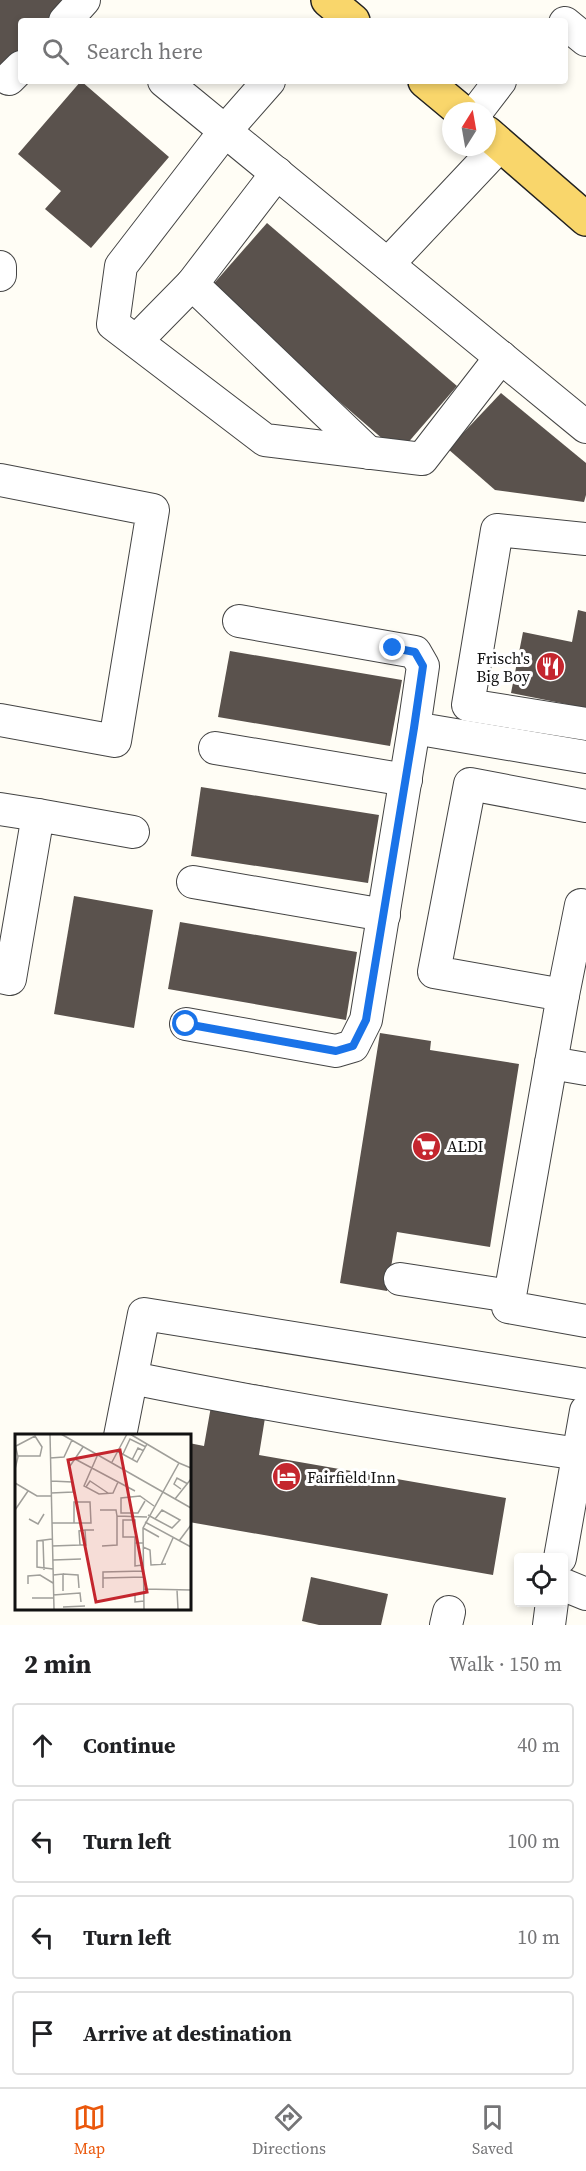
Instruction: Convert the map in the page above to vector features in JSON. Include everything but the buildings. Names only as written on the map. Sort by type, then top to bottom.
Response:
[{"type":"main road","points":[[429,84],[450,102]]},
{"type":"main road","points":[[496,141],[586,219]]},
{"type":"street","points":[[568,24],[586,40]]},
{"type":"street","points":[[168,84],[586,427]]},
{"type":"street","points":[[266,84],[225,131],[121,266],[113,324],[265,440],[422,459],[501,357]]},
{"type":"street","points":[[484,102],[498,84]]},
{"type":"street","points":[[388,264],[480,156]]},
{"type":"street","points":[[136,341],[192,284],[277,173]]},
{"type":"street","points":[[0,267],[0,275]]},
{"type":"street","points":[[192,284],[369,453]]},
{"type":"street","points":[[0,480],[153,510],[115,741],[0,720]]},
{"type":"street","points":[[586,539],[497,530],[468,705],[586,724]]},
{"type":"street","points":[[186,1024],[336,1051],[353,1046],[366,1020],[423,666],[415,652],[239,621]]},
{"type":"street","points":[[414,728],[586,757]]},
{"type":"street","points":[[215,748],[406,780]]},
{"type":"street","points":[[563,995],[434,972],[470,784],[586,806]]},
{"type":"street","points":[[0,809],[133,832]]},
{"type":"street","points":[[0,977],[10,979],[38,815]]},
{"type":"street","points":[[193,882],[384,915]]},
{"type":"street","points":[[584,897],[563,995],[508,1307],[586,1321]]},
{"type":"street","points":[[551,1063],[586,1069]]},
{"type":"street","points":[[400,1279],[510,1296]]},
{"type":"street","points":[[120,1434],[144,1314],[586,1385]]},
{"type":"street","points":[[132,1378],[213,1395],[395,1426],[579,1454]]},
{"type":"street","points":[[561,1553],[586,1411]]},
{"type":"street","points":[[568,1587],[586,1594]]},
{"type":"street","points":[[549,1625],[551,1607]]},
{"type":"place","name":"Frisch's Big Boy","points":[[551,667]]},
{"type":"place","name":"ALDI","points":[[426,1146]]},
{"type":"place","name":"Fairfield Inn","points":[[286,1477]]},
{"type":"route","points":[[186,1024],[336,1051],[353,1046],[366,1020],[423,666],[415,652],[393,648]]}]
